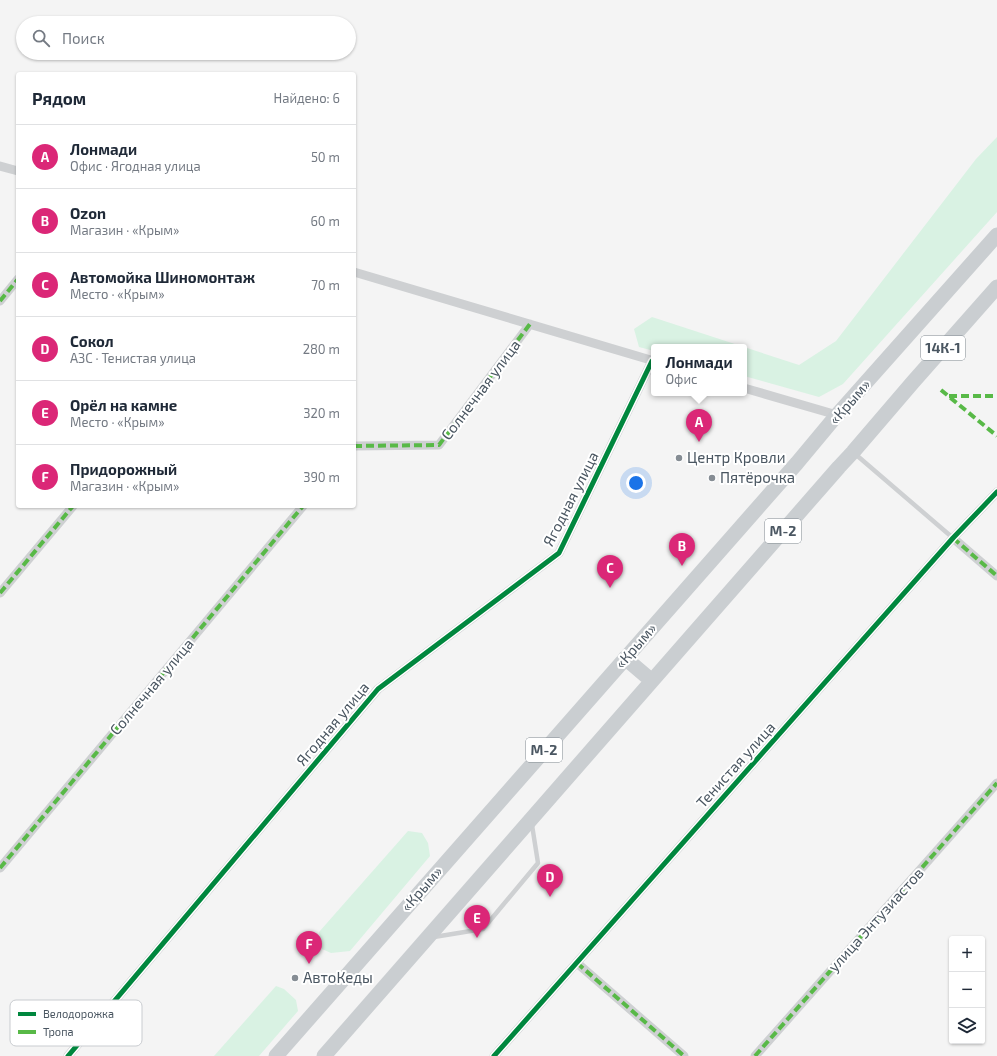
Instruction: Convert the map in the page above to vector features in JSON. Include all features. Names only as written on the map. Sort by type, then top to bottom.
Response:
[{"type":"main road","name":"«Крым»","points":[[276,1056],[997,235]]},
{"type":"main road","name":"14К-1","points":[[914,382],[997,287]]},
{"type":"main road","name":"М-2","points":[[324,1056],[914,382]]},
{"type":"main road","points":[[625,658],[652,681]]},
{"type":"street","points":[[0,166],[16,170]]},
{"type":"street","points":[[356,273],[651,360]]},
{"type":"street","points":[[0,301],[16,281]]},
{"type":"street","name":"Солнечная улица","points":[[356,446],[439,445],[530,324]]},
{"type":"street","name":"Ягодная улица","points":[[115,1000],[378,689],[559,553],[651,365]]},
{"type":"street","points":[[747,389],[837,416]]},
{"type":"street","name":"Тенистая улица","points":[[494,1056],[953,538],[997,492]]},
{"type":"street","points":[[0,593],[71,508]]},
{"type":"street","name":"Солнечная улица","points":[[0,868],[301,508]]},
{"type":"street","points":[[953,538],[997,576]]},
{"type":"street","name":"улица Энтузиастов","points":[[755,1056],[997,783]]},
{"type":"street","points":[[577,963],[684,1056]]},
{"type":"street","name":"Ягодная улица","points":[[68,1056],[76,1046]]},
{"type":"lane","points":[[853,452],[953,538]]},
{"type":"lane","points":[[428,938],[483,929],[538,863],[531,820]]},
{"type":"green space","points":[[997,137],[997,212],[843,384],[819,397],[747,377],[747,348],[799,365],[836,341],[976,159]]},
{"type":"green space","points":[[652,317],[735,344],[651,344],[651,350],[639,347],[634,329]]},
{"type":"green space","points":[[408,831],[422,833],[428,843],[430,856],[350,951],[331,953],[322,949],[319,932]]},
{"type":"green space","points":[[276,986],[284,989],[296,1000],[298,1011],[259,1056],[214,1056]]},
{"type":"marked path","points":[[0,301],[16,281]]},
{"type":"marked path","points":[[356,446],[439,445],[530,324]]},
{"type":"marked path","points":[[941,390],[997,436]]},
{"type":"marked path","points":[[949,396],[997,396]]},
{"type":"marked path","points":[[0,593],[71,508]]},
{"type":"marked path","points":[[0,868],[301,508]]},
{"type":"marked path","points":[[953,538],[997,576]]},
{"type":"marked path","points":[[755,1056],[997,783]]},
{"type":"marked path","points":[[577,963],[684,1056]]},
{"type":"cycle path","points":[[115,1000],[378,689],[559,553],[651,363]]},
{"type":"cycle path","points":[[494,1056],[953,538],[997,492]]},
{"type":"cycle path","points":[[68,1056],[76,1046]]},
{"type":"place","name":"Лонмади","points":[[699,442]]},
{"type":"place","name":"Центр Кровли","points":[[679,458]]},
{"type":"place","name":"Пятёрочка","points":[[712,478]]},
{"type":"place","name":"Ozon","points":[[682,566]]},
{"type":"place","name":"Автомойка Шиномонтаж","points":[[610,588]]},
{"type":"place","name":"Сокол","points":[[550,897]]},
{"type":"place","name":"Орёл на камне","points":[[477,938]]},
{"type":"place","name":"Придорожный","points":[[309,964]]},
{"type":"place","name":"АвтоКеды","points":[[295,978]]}]
